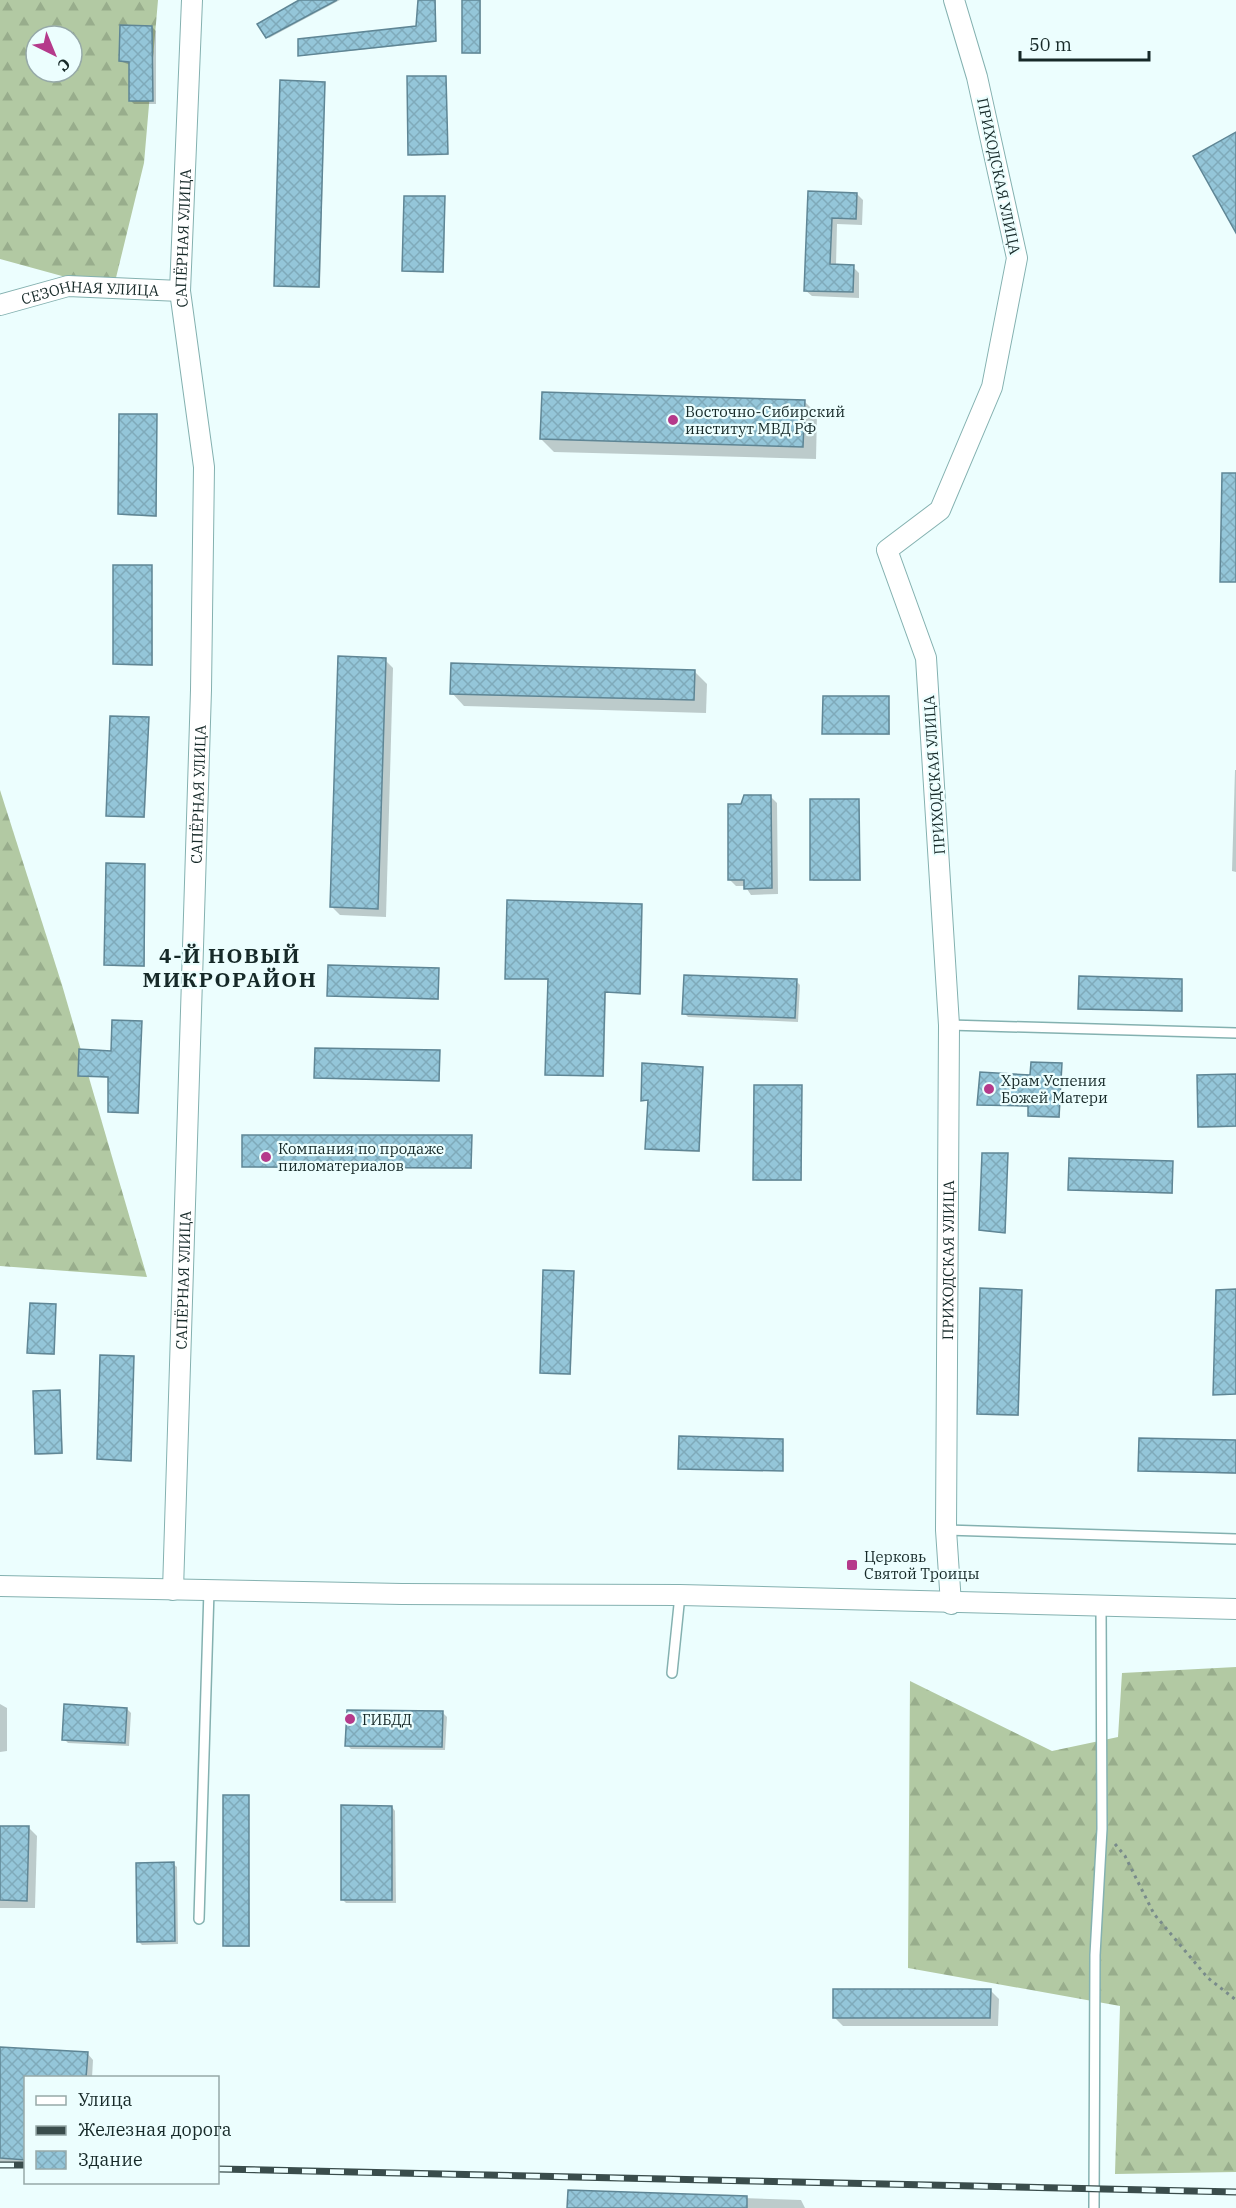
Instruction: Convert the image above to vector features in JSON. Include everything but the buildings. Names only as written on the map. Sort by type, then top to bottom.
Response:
[{"type":"street","name":"САПЁРНАЯ УЛИЦА","points":[[172,1590],[200,702],[204,467],[180,291],[192,0]]},
{"type":"street","name":"ПРИХОДСКАЯ УЛИЦА","points":[[951,1604],[946,1530],[949,1025],[926,657],[887,550],[940,510],[992,387],[1017,258],[977,77],[954,0]]},
{"type":"street","name":"СЕЗОННАЯ УЛИЦА","points":[[0,305],[68,286],[180,291]]},
{"type":"street","points":[[0,1586],[680,1595],[1101,1608],[1236,1609]]},
{"type":"lane","points":[[949,1025],[1236,1033]]},
{"type":"lane","points":[[946,1530],[1236,1539]]},
{"type":"lane","points":[[199,1918],[209,1590]]},
{"type":"lane","points":[[672,1673],[680,1595]]},
{"type":"lane","points":[[1094,2208],[1095,1955],[1102,1829],[1101,1608]]},
{"type":"path","points":[[1102,1829],[1125,1856],[1154,1914],[1208,1978],[1236,2000]]},
{"type":"green space","points":[[0,0],[158,0],[144,163],[113,290],[0,259]]},
{"type":"green space","points":[[0,790],[62,985],[147,1277],[0,1266]]},
{"type":"green space","points":[[1236,1667],[1236,2172],[1115,2174],[1120,2006],[908,1968],[910,1681],[1052,1751],[1118,1737],[1122,1673]]},
{"type":"railway","points":[[0,2165],[24,2165]]},
{"type":"railway","points":[[219,2169],[1236,2192]]},
{"type":"place","name":"Восточно-Сибирский институт МВД РФ","points":[[673,420]]},
{"type":"place","name":"Храм Успения Божей Матери","points":[[989,1089]]},
{"type":"place","name":"Компания по продаже пиломатериалов","points":[[266,1157]]},
{"type":"place","name":"Церковь Святой Троицы","points":[[852,1565]]},
{"type":"place","name":"ГИБДД","points":[[350,1719]]},
{"type":"district","name":"4-Й НОВЫЙ МИКРОРАЙОН","points":[[230,967]]}]
